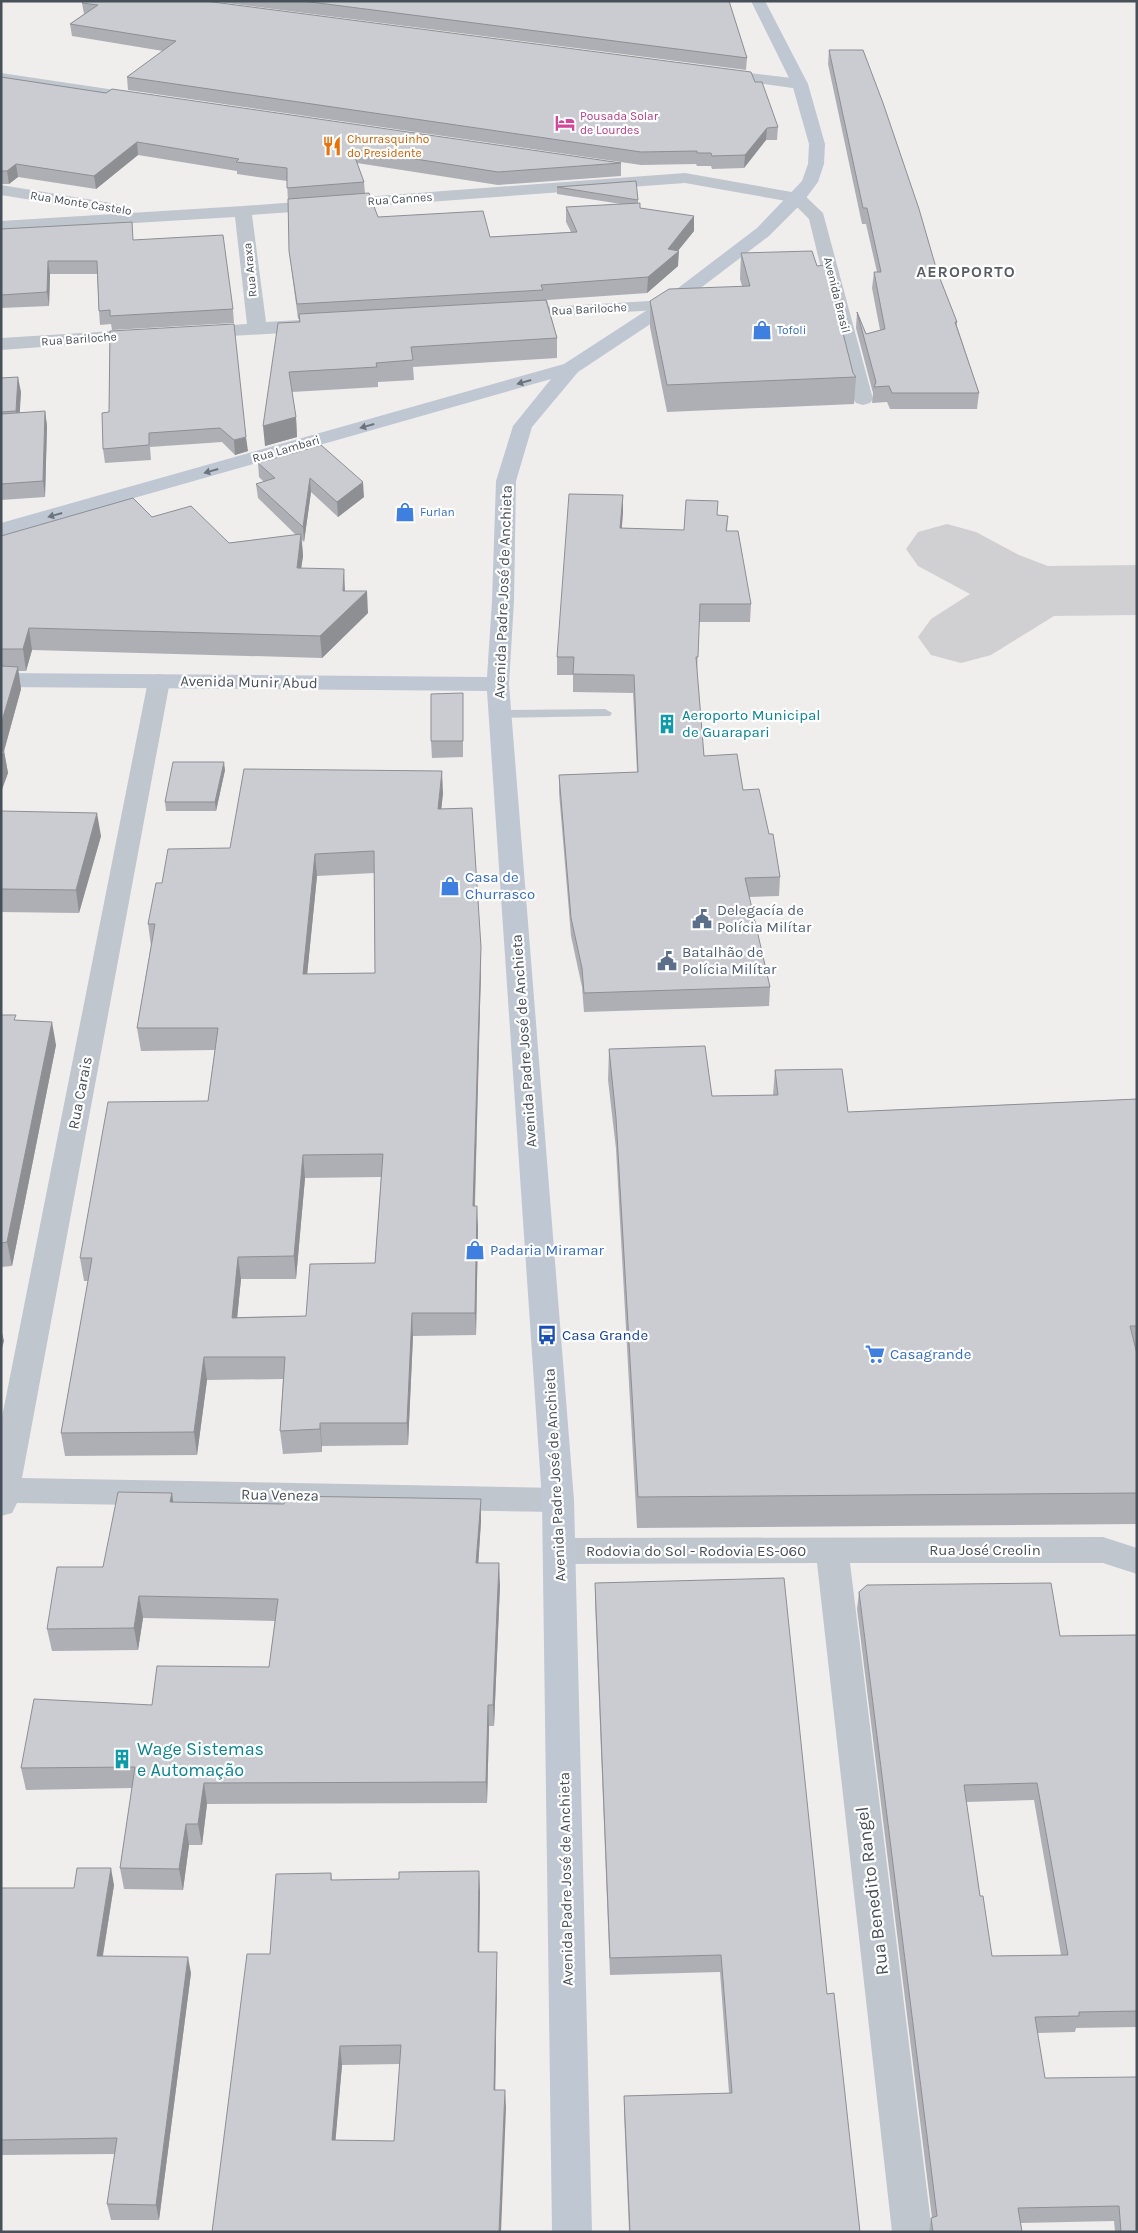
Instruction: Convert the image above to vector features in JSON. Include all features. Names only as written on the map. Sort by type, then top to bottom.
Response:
[{"type":"main road","name":"Avenida Padre José de Anchieta","points":[[572,2232],[558,1500],[498,684],[503,601],[506,480],[523,426],[570,368],[667,305],[763,232],[810,182],[816,164],[817,144],[800,84],[758,1]]},
{"type":"main road","name":"Rua Lambari","points":[[1,530],[570,368]]},
{"type":"main road","name":"Avenida Munir Abud","points":[[1,680],[498,684]]},
{"type":"street","points":[[701,72],[800,84]]},
{"type":"street","points":[[1,78],[158,101]]},
{"type":"street","points":[[616,168],[685,178]]},
{"type":"street","name":"Rua Cannes","points":[[1,226],[243,211],[685,178],[797,198]]},
{"type":"street","name":"Rua Monte Castelo","points":[[1,190],[161,216]]},
{"type":"street","name":"Avenida Brasil","points":[[797,198],[817,216],[863,399]]},
{"type":"street","name":"Rua Araxa","points":[[243,211],[256,328]]},
{"type":"street","name":"Rua Bariloche","points":[[491,315],[667,305]]},
{"type":"street","name":"Rua Bariloche","points":[[1,344],[335,324]]},
{"type":"street","name":"Rua Carais","points":[[2,1495],[159,681]]},
{"type":"street","name":"Rua Veneza","points":[[2,1495],[558,1500]]},
{"type":"street","name":"Rodovia do Sol - Rodovia ES-060","points":[[560,1552],[832,1550]]},
{"type":"street","name":"Rua José Creolin","points":[[832,1550],[1103,1550],[1137,1561]]},
{"type":"street","name":"Rua Benedito Rangel","points":[[832,1550],[912,2232]]},
{"type":"lane","points":[[500,714],[605,713]]},
{"type":"building","points":[[84,1],[205,1],[751,72],[755,82],[762,82],[778,127],[767,128],[745,155],[712,156],[711,153],[697,153],[697,151],[641,152],[127,77],[176,41],[70,24],[98,5],[82,3]]},
{"type":"building","points":[[303,1],[729,1],[747,58]]},
{"type":"building","points":[[829,50],[863,50],[919,209],[937,271],[957,322],[955,322],[979,393],[892,393],[889,386],[874,387],[876,382],[857,312],[866,334],[885,329],[874,272],[881,272],[867,208],[863,208]]},
{"type":"building","points":[[1,77],[106,93],[112,89],[621,163],[498,172],[352,149],[364,182],[287,188],[287,168],[236,162],[239,159],[137,142],[94,176],[16,164],[7,171],[1,171]]},
{"type":"building","points":[[636,181],[638,200],[557,187]]},
{"type":"building","points":[[369,193],[378,217],[483,211],[490,237],[577,232],[566,207],[640,203],[640,208],[694,216],[668,249],[679,251],[648,277],[541,285],[543,290],[297,304],[289,251],[288,199]]},
{"type":"building","points":[[132,222],[133,240],[223,235],[233,309],[110,316],[110,310],[99,311],[97,261],[48,261],[47,292],[1,295],[1,229]]},
{"type":"building","name":"Tofoli","points":[[812,251],[817,266],[826,265],[853,373],[856,377],[667,385],[650,301],[669,289],[750,286],[741,253]]},
{"type":"building","points":[[546,300],[557,338],[411,347],[413,360],[376,363],[377,367],[289,372],[296,417],[263,426],[278,323],[300,322],[299,314]]},
{"type":"building","points":[[234,324],[246,437],[234,440],[220,428],[149,433],[149,445],[103,449],[102,413],[109,412],[110,331]]},
{"type":"building","points":[[18,377],[16,411],[1,412],[1,378]]},
{"type":"building","points":[[45,411],[43,481],[1,484],[1,414]]},
{"type":"building","points":[[321,445],[363,482],[337,502],[310,478],[303,527],[256,484],[275,478],[258,463]]},
{"type":"building","points":[[569,494],[623,495],[620,528],[684,530],[686,500],[718,501],[717,515],[728,516],[726,531],[738,531],[751,604],[700,604],[698,657],[696,657],[704,756],[737,754],[743,790],[759,789],[769,834],[773,834],[780,877],[745,878],[770,987],[584,993],[582,968],[571,918],[559,775],[638,772],[634,675],[573,674],[574,657],[557,657]]},
{"type":"building","points":[[133,498],[152,517],[191,506],[229,543],[301,534],[297,568],[344,569],[343,591],[367,591],[320,636],[29,628],[23,649],[1,649],[1,536]]},
{"type":"building","points":[[1,666],[18,667],[1,724]]},
{"type":"building","points":[[463,693],[463,741],[431,741],[431,694]]},
{"type":"building","points":[[173,762],[224,762],[215,802],[165,802]]},
{"type":"building","points":[[244,769],[442,771],[438,809],[472,808],[481,947],[473,1206],[477,1206],[475,1313],[412,1313],[407,1423],[320,1423],[320,1429],[280,1431],[285,1357],[204,1357],[194,1432],[61,1433],[92,1258],[80,1258],[108,1102],[208,1101],[218,1028],[137,1028],[155,924],[148,924],[156,883],[162,883],[168,849],[230,848]],"holes":[[[374,851],[375,973],[303,974],[315,854]],[[383,1154],[375,1263],[310,1264],[306,1316],[232,1318],[238,1257],[294,1256],[303,1155]]]},
{"type":"building","points":[[1,811],[97,813],[76,890],[1,889]]},
{"type":"building","points":[[1,1015],[16,1015],[14,1020],[52,1022],[7,1242],[1,1243]]},
{"type":"building","name":"Casagrande","points":[[705,1046],[712,1096],[778,1095],[775,1070],[842,1069],[848,1112],[1137,1099],[1137,1326],[1130,1326],[1137,1354],[1137,1493],[638,1497],[616,1118],[609,1049]]},
{"type":"building","points":[[118,1492],[172,1493],[170,1502],[284,1504],[285,1496],[481,1499],[476,1563],[499,1563],[493,1705],[488,1705],[486,1782],[204,1783],[198,1824],[186,1824],[179,1869],[120,1868],[135,1767],[21,1768],[34,1699],[152,1705],[157,1666],[269,1667],[278,1599],[139,1596],[134,1628],[47,1629],[57,1567],[103,1567]]},
{"type":"building","points":[[784,1578],[827,1994],[834,1993],[860,2232],[630,2232],[624,2096],[732,2093],[721,1955],[610,1958],[595,1583]]},
{"type":"building","points":[[1051,1583],[1060,1636],[1137,1635],[1137,2011],[1079,2012],[1079,2016],[1035,2017],[1045,2078],[1137,2077],[1137,2232],[1121,2232],[1119,2206],[1018,2208],[1022,2232],[933,2232],[931,2218],[937,2216],[859,1592],[867,1585]],"holes":[[[1037,1783],[1068,1955],[992,1956],[983,1896],[980,1896],[964,1785]]]},
{"type":"building","points":[[77,1868],[111,1868],[97,1956],[188,1957],[156,2205],[107,2204],[117,2138],[1,2140],[1,1888],[74,1888]]},
{"type":"building","points":[[479,1871],[478,1952],[497,1952],[494,2090],[505,2090],[499,2232],[212,2232],[247,1954],[270,1954],[276,1874],[331,1873],[331,1880],[399,1879],[399,1872]],"holes":[[[401,2045],[394,2141],[332,2140],[340,2046]]]},
{"type":"taxiway","points":[[947,549],[990,573],[1039,591]]},
{"type":"taxiway","points":[[1039,591],[1137,590]]},
{"type":"taxiway","points":[[961,637],[1014,603],[1039,591]]},
{"type":"place","name":"Pousada Solar de Lourdes","points":[[565,123]]},
{"type":"place","name":"Churrasquinho do Presidente","points":[[332,146]]},
{"type":"place","name":"Tofoli","points":[[762,330]]},
{"type":"place","name":"Furlan","points":[[405,512]]},
{"type":"place","name":"Aeroporto Municipal de Guarapari","points":[[667,724]]},
{"type":"place","name":"Casa de Churrasco","points":[[450,886]]},
{"type":"place","name":"Delegacía de Polícia Milítar","points":[[702,919]]},
{"type":"place","name":"Batalhão de Polícia Milítar","points":[[667,961]]},
{"type":"place","name":"Padaria Miramar","points":[[475,1250]]},
{"type":"place","name":"Casa Grande","points":[[547,1335]]},
{"type":"place","name":"Casagrande","points":[[875,1354]]},
{"type":"place","name":"Wage Sistemas e Automação","points":[[122,1759]]},
{"type":"district","name":"AEROPORTO","points":[[966,271]]}]
